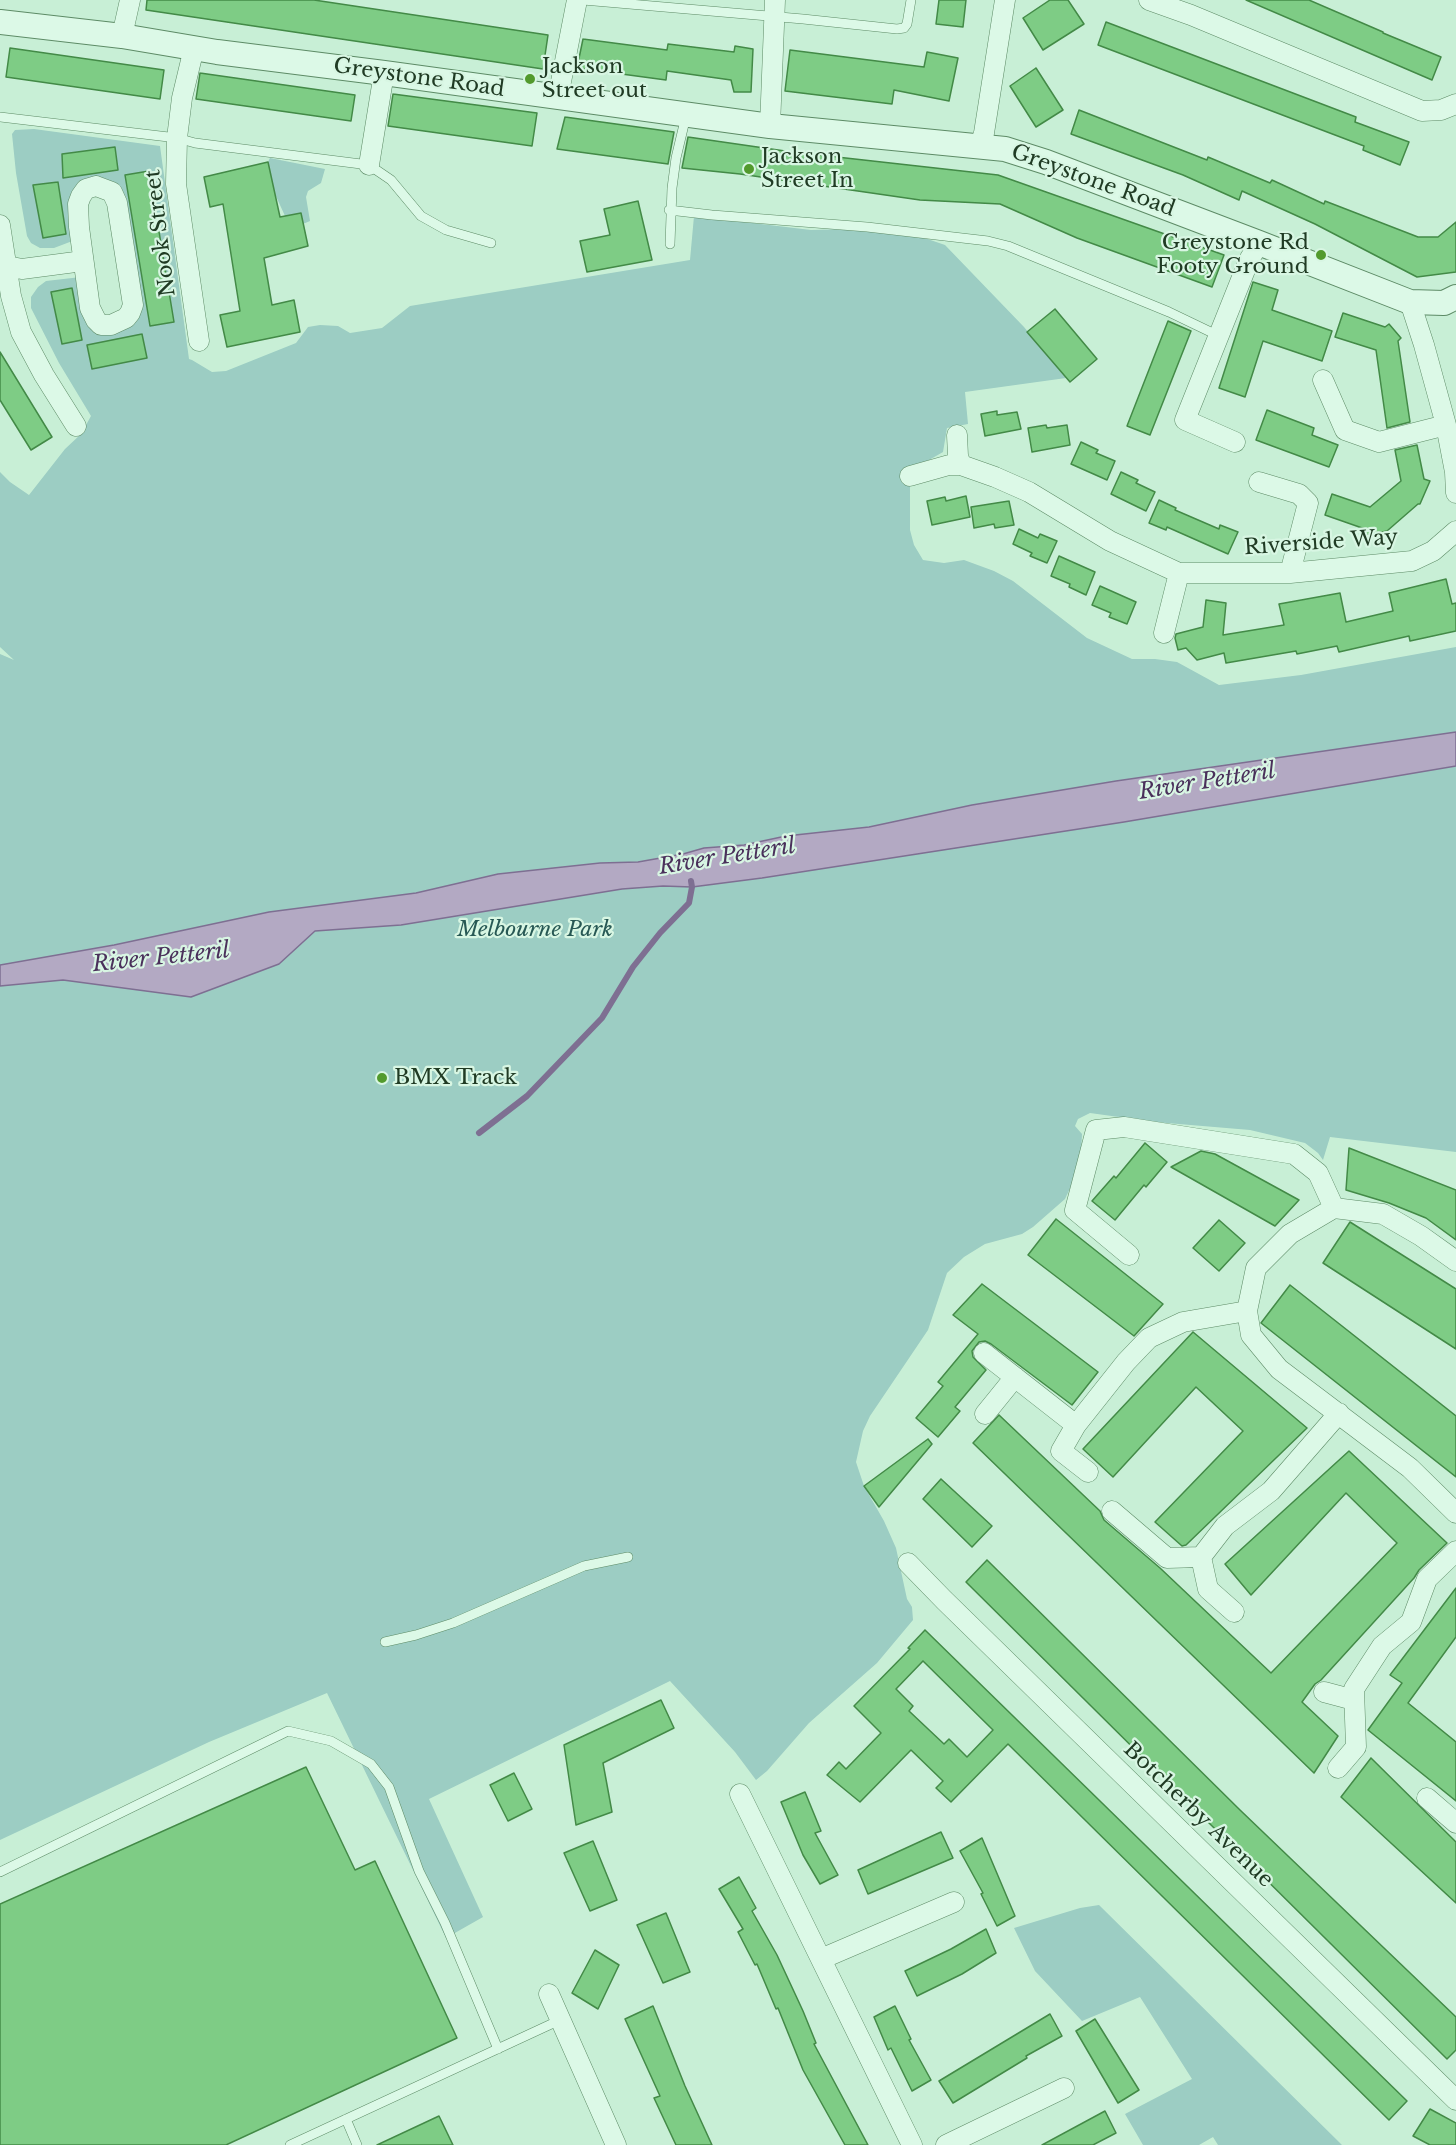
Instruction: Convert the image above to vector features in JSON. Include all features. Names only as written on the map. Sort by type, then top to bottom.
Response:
[{"type":"street","points":[[122,36],[130,0]]},
{"type":"street","points":[[558,97],[577,0]]},
{"type":"street","points":[[980,146],[1005,0]]},
{"type":"street","points":[[1149,0],[1194,7],[1422,111],[1441,110],[1456,104]]},
{"type":"street","points":[[770,126],[774,8]]},
{"type":"street","name":"Greystone Road","points":[[1,25],[122,36],[194,48],[770,126],[1005,149],[1046,162],[1410,302],[1450,303]]},
{"type":"street","name":"Nook Street","points":[[194,48],[182,98],[177,138],[176,184],[199,341]]},
{"type":"street","points":[[369,165],[384,73]]},
{"type":"street","points":[[96,186],[112,192],[117,203],[133,305],[126,318],[111,325],[101,325],[96,320],[90,308],[83,261],[78,204],[86,189],[96,186]]},
{"type":"street","points":[[0,225],[11,296],[21,332],[44,375],[76,426]]},
{"type":"street","points":[[1235,442],[1185,420],[1249,260],[1259,243]]},
{"type":"street","points":[[7,267],[31,268],[83,261]]},
{"type":"street","points":[[1410,302],[1446,425],[1455,472],[1456,493]]},
{"type":"street","points":[[1323,380],[1345,430],[1378,442],[1446,425]]},
{"type":"street","points":[[910,476],[949,465],[961,465],[957,435]]},
{"type":"street","name":"Riverside Way","points":[[961,465],[1029,492],[1110,541],[1179,573],[1290,573],[1412,561],[1433,551],[1456,531]]},
{"type":"street","points":[[1259,482],[1299,494],[1308,503],[1290,573]]},
{"type":"street","points":[[1164,633],[1179,573]]},
{"type":"street","points":[[1130,1255],[1075,1210],[1096,1131],[1124,1127],[1294,1154],[1318,1173],[1334,1208]]},
{"type":"street","points":[[1456,1261],[1421,1236],[1383,1214],[1334,1208],[1290,1234],[1256,1268],[1247,1311],[1251,1335],[1279,1369],[1410,1468],[1456,1513]]},
{"type":"street","points":[[1088,1473],[1060,1451],[1076,1425],[1126,1362],[1149,1338],[1183,1322],[1247,1311]]},
{"type":"street","points":[[984,1353],[1076,1425]]},
{"type":"street","points":[[985,1414],[1015,1377]]},
{"type":"street","points":[[1201,1557],[1225,1526],[1271,1491],[1339,1413]]},
{"type":"street","points":[[1112,1511],[1167,1558],[1201,1557]]},
{"type":"street","points":[[1338,1768],[1356,1747],[1354,1689],[1383,1646],[1411,1622],[1427,1580],[1456,1551]]},
{"type":"street","points":[[1201,1557],[1208,1589],[1234,1612]]},
{"type":"street","name":"Botcherby Avenue","points":[[908,1563],[1456,2100]]},
{"type":"street","points":[[1324,1692],[1354,1700]]},
{"type":"street","points":[[740,1794],[912,2145]]},
{"type":"street","points":[[1427,1798],[1456,1823]]},
{"type":"street","points":[[821,1959],[954,1902]]},
{"type":"street","points":[[549,1994],[616,2145]]},
{"type":"street","points":[[946,2145],[1064,2088]]},
{"type":"lane","points":[[583,0],[774,8],[897,29],[904,28],[907,24],[911,0]]},
{"type":"lane","points":[[670,244],[669,210],[676,158],[687,113]]},
{"type":"lane","points":[[0,117],[177,138],[195,143],[369,165],[391,180],[421,216],[446,230],[491,243]]},
{"type":"lane","points":[[669,210],[867,227],[1008,246],[1168,312],[1218,336]]},
{"type":"lane","points":[[385,1642],[453,1623],[584,1566],[628,1557]]},
{"type":"lane","points":[[0,1872],[288,1731],[331,1741],[371,1764],[389,1787],[419,1871],[445,1923],[498,2049]]},
{"type":"lane","points":[[290,2145],[560,2020]]},
{"type":"lane","points":[[346,2119],[357,2145]]},
{"type":"green space","name":"Melbourne Park","points":[[34,129],[160,146],[189,359],[212,372],[226,371],[296,343],[308,327],[338,326],[350,333],[382,328],[410,306],[690,260],[694,216],[811,230],[895,228],[945,245],[1024,327],[1066,378],[965,392],[968,424],[947,428],[943,452],[910,471],[910,530],[914,545],[923,560],[944,563],[964,560],[994,571],[1013,581],[1087,638],[1132,659],[1177,662],[1219,685],[1301,675],[1456,647],[1456,1152],[1330,1137],[1323,1160],[1305,1143],[1250,1130],[1155,1122],[1090,1113],[1078,1119],[1075,1126],[1082,1134],[1081,1154],[1073,1182],[1065,1199],[1022,1234],[985,1244],[964,1257],[947,1273],[928,1330],[870,1416],[863,1431],[856,1462],[864,1486],[896,1548],[907,1599],[912,1607],[913,1620],[877,1663],[809,1723],[767,1771],[756,1780],[735,1752],[670,1681],[429,1799],[483,1917],[446,1938],[327,1693],[209,1742],[0,1840],[0,654],[14,660],[0,647],[0,472],[29,495],[65,449],[81,434],[91,416],[59,363],[31,308],[31,297],[38,287],[46,281],[81,277],[88,312],[126,329],[124,214],[90,180],[75,240],[54,248],[40,248],[31,243],[27,236],[12,134],[15,130]]},
{"type":"green space","points":[[270,158],[325,169],[321,183],[308,191],[306,197],[310,221],[303,224],[301,213],[285,216],[275,194],[268,162]]},
{"type":"green space","points":[[1099,1905],[1342,2145],[1218,2145],[1213,2137],[1199,2145],[1143,2145],[1125,2114],[1192,2079],[1140,1997],[1082,2021],[1035,1971],[1014,1928],[1080,1908]]},
{"type":"water","name":"River Petteril","points":[[1456,732],[1456,766],[1124,822],[762,878],[692,887],[663,886],[622,889],[401,925],[315,931],[279,964],[191,997],[63,980],[0,986],[0,965],[114,945],[269,912],[416,893],[498,874],[600,863],[638,862],[704,848],[744,845],[786,836],[869,827],[972,805],[1116,781]]},
{"type":"building","points":[[147,0],[314,0],[548,35],[543,69],[146,10]]},
{"type":"building","points":[[939,0],[966,0],[963,27],[936,24]]},
{"type":"building","points":[[1050,0],[1068,0],[1084,24],[1043,50],[1023,18]]},
{"type":"building","points":[[1246,0],[1309,0],[1441,57],[1432,80]]},
{"type":"building","points":[[1106,22],[1356,117],[1355,122],[1409,142],[1400,165],[1363,150],[1364,146],[1098,45]]},
{"type":"building","points":[[583,39],[667,50],[668,44],[734,52],[735,46],[753,49],[751,92],[734,92],[731,80],[667,71],[666,80],[577,68]]},
{"type":"building","points":[[10,48],[164,70],[160,99],[6,77]]},
{"type":"building","points":[[790,50],[924,67],[927,52],[958,58],[949,101],[894,90],[892,104],[785,91]]},
{"type":"building","points":[[1036,68],[1063,110],[1036,127],[1010,86]]},
{"type":"building","points":[[200,73],[355,95],[351,121],[196,99]]},
{"type":"building","points":[[393,94],[537,113],[532,146],[388,126]]},
{"type":"building","points":[[1079,110],[1207,160],[1208,157],[1270,183],[1272,180],[1324,204],[1325,201],[1418,237],[1438,237],[1456,222],[1456,272],[1417,277],[1315,224],[1242,191],[1239,200],[1183,175],[1071,134]]},
{"type":"building","points":[[565,117],[674,132],[668,164],[557,149]]},
{"type":"building","points":[[688,137],[792,152],[998,175],[1224,255],[1212,287],[1077,238],[1000,204],[920,200],[682,168]]},
{"type":"building","points":[[115,147],[118,170],[63,178],[62,154]]},
{"type":"building","points":[[268,162],[280,217],[301,213],[308,246],[264,258],[272,305],[294,300],[300,332],[227,347],[220,315],[240,311],[223,204],[210,207],[204,177]]},
{"type":"building","points":[[149,171],[174,322],[150,326],[125,175]]},
{"type":"building","points":[[58,182],[66,234],[43,238],[33,185]]},
{"type":"building","points":[[638,201],[652,260],[587,272],[580,241],[610,235],[604,209]]},
{"type":"building","points":[[1253,282],[1278,290],[1272,310],[1332,331],[1322,361],[1263,341],[1245,397],[1219,388]]},
{"type":"building","points":[[72,288],[82,340],[62,344],[51,292]]},
{"type":"building","points":[[1055,309],[1097,359],[1070,382],[1027,332]]},
{"type":"building","points":[[1343,313],[1385,327],[1389,324],[1401,338],[1398,341],[1410,422],[1387,428],[1376,350],[1335,337]]},
{"type":"building","points":[[1168,321],[1191,331],[1150,435],[1127,426]]},
{"type":"building","points":[[142,334],[147,358],[92,369],[87,345]]},
{"type":"building","points":[[0,352],[52,437],[31,450],[0,400]]},
{"type":"building","points":[[1267,410],[1314,428],[1312,435],[1338,445],[1329,467],[1256,440]]},
{"type":"building","points":[[997,411],[997,415],[1017,412],[1021,429],[985,436],[981,414]]},
{"type":"building","points":[[1046,425],[1047,428],[1067,425],[1070,445],[1032,452],[1028,428]]},
{"type":"building","points":[[1081,442],[1098,450],[1096,453],[1115,461],[1107,480],[1071,464]]},
{"type":"building","points":[[1417,445],[1424,479],[1430,481],[1420,504],[1387,531],[1367,535],[1365,529],[1325,515],[1332,494],[1370,507],[1401,481],[1395,450]]},
{"type":"building","points":[[1121,472],[1138,480],[1136,483],[1155,492],[1146,511],[1111,494]]},
{"type":"building","points":[[966,496],[970,517],[932,525],[927,501],[945,497],[946,501]]},
{"type":"building","points":[[1159,500],[1176,508],[1175,510],[1219,529],[1220,525],[1238,532],[1228,554],[1167,527],[1166,530],[1149,523]]},
{"type":"building","points":[[1009,501],[1014,525],[995,528],[994,524],[974,528],[971,507]]},
{"type":"building","points":[[1019,529],[1038,538],[1040,534],[1057,541],[1047,563],[1030,556],[1032,553],[1013,544]]},
{"type":"building","points":[[1059,556],[1095,572],[1086,595],[1069,587],[1070,584],[1051,576]]},
{"type":"building","points":[[1446,579],[1452,604],[1456,603],[1456,631],[1410,641],[1409,636],[1339,652],[1337,646],[1297,654],[1296,651],[1226,663],[1224,653],[1197,660],[1186,648],[1178,650],[1175,638],[1176,634],[1203,627],[1206,600],[1226,603],[1223,635],[1284,625],[1279,604],[1340,593],[1346,622],[1393,611],[1389,593]]},
{"type":"building","points":[[1100,586],[1136,602],[1127,624],[1109,617],[1111,613],[1092,605]]},
{"type":"building","points":[[1145,1143],[1167,1162],[1115,1220],[1092,1201],[1114,1176],[1116,1178]]},
{"type":"building","points":[[1349,1148],[1456,1190],[1456,1240],[1426,1218],[1389,1203],[1346,1190]]},
{"type":"building","points":[[1201,1151],[1215,1154],[1299,1200],[1275,1226],[1171,1167]]},
{"type":"building","points":[[1056,1219],[1163,1304],[1134,1336],[1028,1255]]},
{"type":"building","points":[[1219,1220],[1245,1243],[1219,1271],[1193,1248]]},
{"type":"building","points":[[1350,1222],[1456,1289],[1456,1349],[1323,1263]]},
{"type":"building","points":[[982,1284],[1098,1372],[1072,1405],[991,1344],[985,1341],[979,1342],[972,1351],[973,1357],[986,1370],[955,1407],[960,1411],[938,1437],[916,1418],[943,1386],[938,1382],[978,1334],[953,1315]]},
{"type":"building","points":[[1290,1285],[1456,1416],[1456,1477],[1261,1323]]},
{"type":"building","points":[[1193,1332],[1307,1428],[1186,1545],[1182,1546],[1155,1522],[1243,1431],[1196,1387],[1113,1477],[1083,1449]]},
{"type":"building","points":[[999,1415],[1100,1511],[1104,1520],[1160,1568],[1271,1673],[1397,1543],[1346,1493],[1251,1595],[1225,1564],[1349,1451],[1447,1543],[1419,1570],[1315,1684],[1302,1702],[1338,1736],[1314,1773],[973,1443]]},
{"type":"building","points":[[928,1439],[932,1444],[879,1507],[864,1486]]},
{"type":"building","points":[[941,1479],[992,1526],[972,1547],[923,1499]]},
{"type":"building","points":[[987,1560],[1240,1810],[1456,2017],[1456,2050],[1447,2059],[966,1582]]},
{"type":"building","points":[[1456,1588],[1456,1637],[1408,1703],[1456,1742],[1456,1801],[1368,1730],[1402,1683],[1390,1675]]},
{"type":"building","points":[[925,1630],[1407,2101],[1389,2120],[1008,1744],[951,1802],[936,1788],[943,1781],[911,1750],[860,1802],[827,1775],[839,1762],[846,1769],[881,1733],[854,1706],[910,1649],[908,1648]],"holes":[[[923,1661],[993,1730],[967,1757],[949,1739],[944,1744],[909,1711],[913,1706],[896,1689]]]},
{"type":"building","points":[[661,1700],[674,1728],[603,1763],[612,1812],[576,1825],[564,1745]]},
{"type":"building","points":[[1371,1758],[1456,1842],[1456,1903],[1341,1797]]},
{"type":"building","points":[[306,1767],[355,1870],[375,1861],[457,2038],[226,2145],[0,2145],[0,1904]]},
{"type":"building","points":[[514,1773],[532,1809],[508,1821],[490,1785]]},
{"type":"building","points":[[805,1792],[821,1831],[815,1833],[838,1875],[820,1884],[803,1855],[781,1802]]},
{"type":"building","points":[[941,1832],[953,1858],[868,1894],[858,1870]]},
{"type":"building","points":[[982,1838],[1015,1916],[997,1926],[981,1894],[983,1893],[960,1851]]},
{"type":"building","points":[[593,1841],[617,1900],[590,1911],[564,1853]]},
{"type":"building","points":[[739,1877],[756,1908],[752,1911],[777,1955],[803,2011],[816,2043],[814,2044],[868,2145],[845,2145],[803,2070],[778,2008],[776,2009],[757,1964],[755,1965],[738,1932],[743,1929],[719,1889]]},
{"type":"building","points":[[666,1913],[690,1972],[663,1983],[637,1925]]},
{"type":"building","points":[[986,1929],[996,1953],[962,1974],[917,1996],[905,1971]]},
{"type":"building","points":[[595,1950],[619,1965],[598,2009],[572,1993]]},
{"type":"building","points":[[653,2006],[685,2086],[712,2145],[676,2145],[654,2098],[660,2096],[625,2019]]},
{"type":"building","points":[[895,2006],[911,2039],[909,2040],[931,2080],[912,2091],[891,2048],[888,2050],[874,2017]]},
{"type":"building","points":[[1050,2014],[1062,2036],[1026,2056],[1027,2058],[953,2103],[939,2081]]},
{"type":"building","points":[[1095,2019],[1139,2090],[1118,2103],[1076,2031]]},
{"type":"building","points":[[1430,2109],[1456,2123],[1456,2145],[1430,2145],[1413,2136]]},
{"type":"building","points":[[1105,2111],[1116,2133],[1093,2145],[1042,2145]]},
{"type":"building","points":[[439,2116],[453,2145],[377,2145]]},
{"type":"waterway","name":"River Petteril","points":[[479,1133],[527,1096],[602,1018],[633,967],[660,933],[689,903],[691,881]]},
{"type":"place","name":"Jackson Street out","points":[[530,79]]},
{"type":"place","name":"Jackson Street In","points":[[749,169]]},
{"type":"place","name":"Greystone Rd Footy Ground","points":[[1321,255]]},
{"type":"place","name":"BMX Track","points":[[382,1078]]}]
